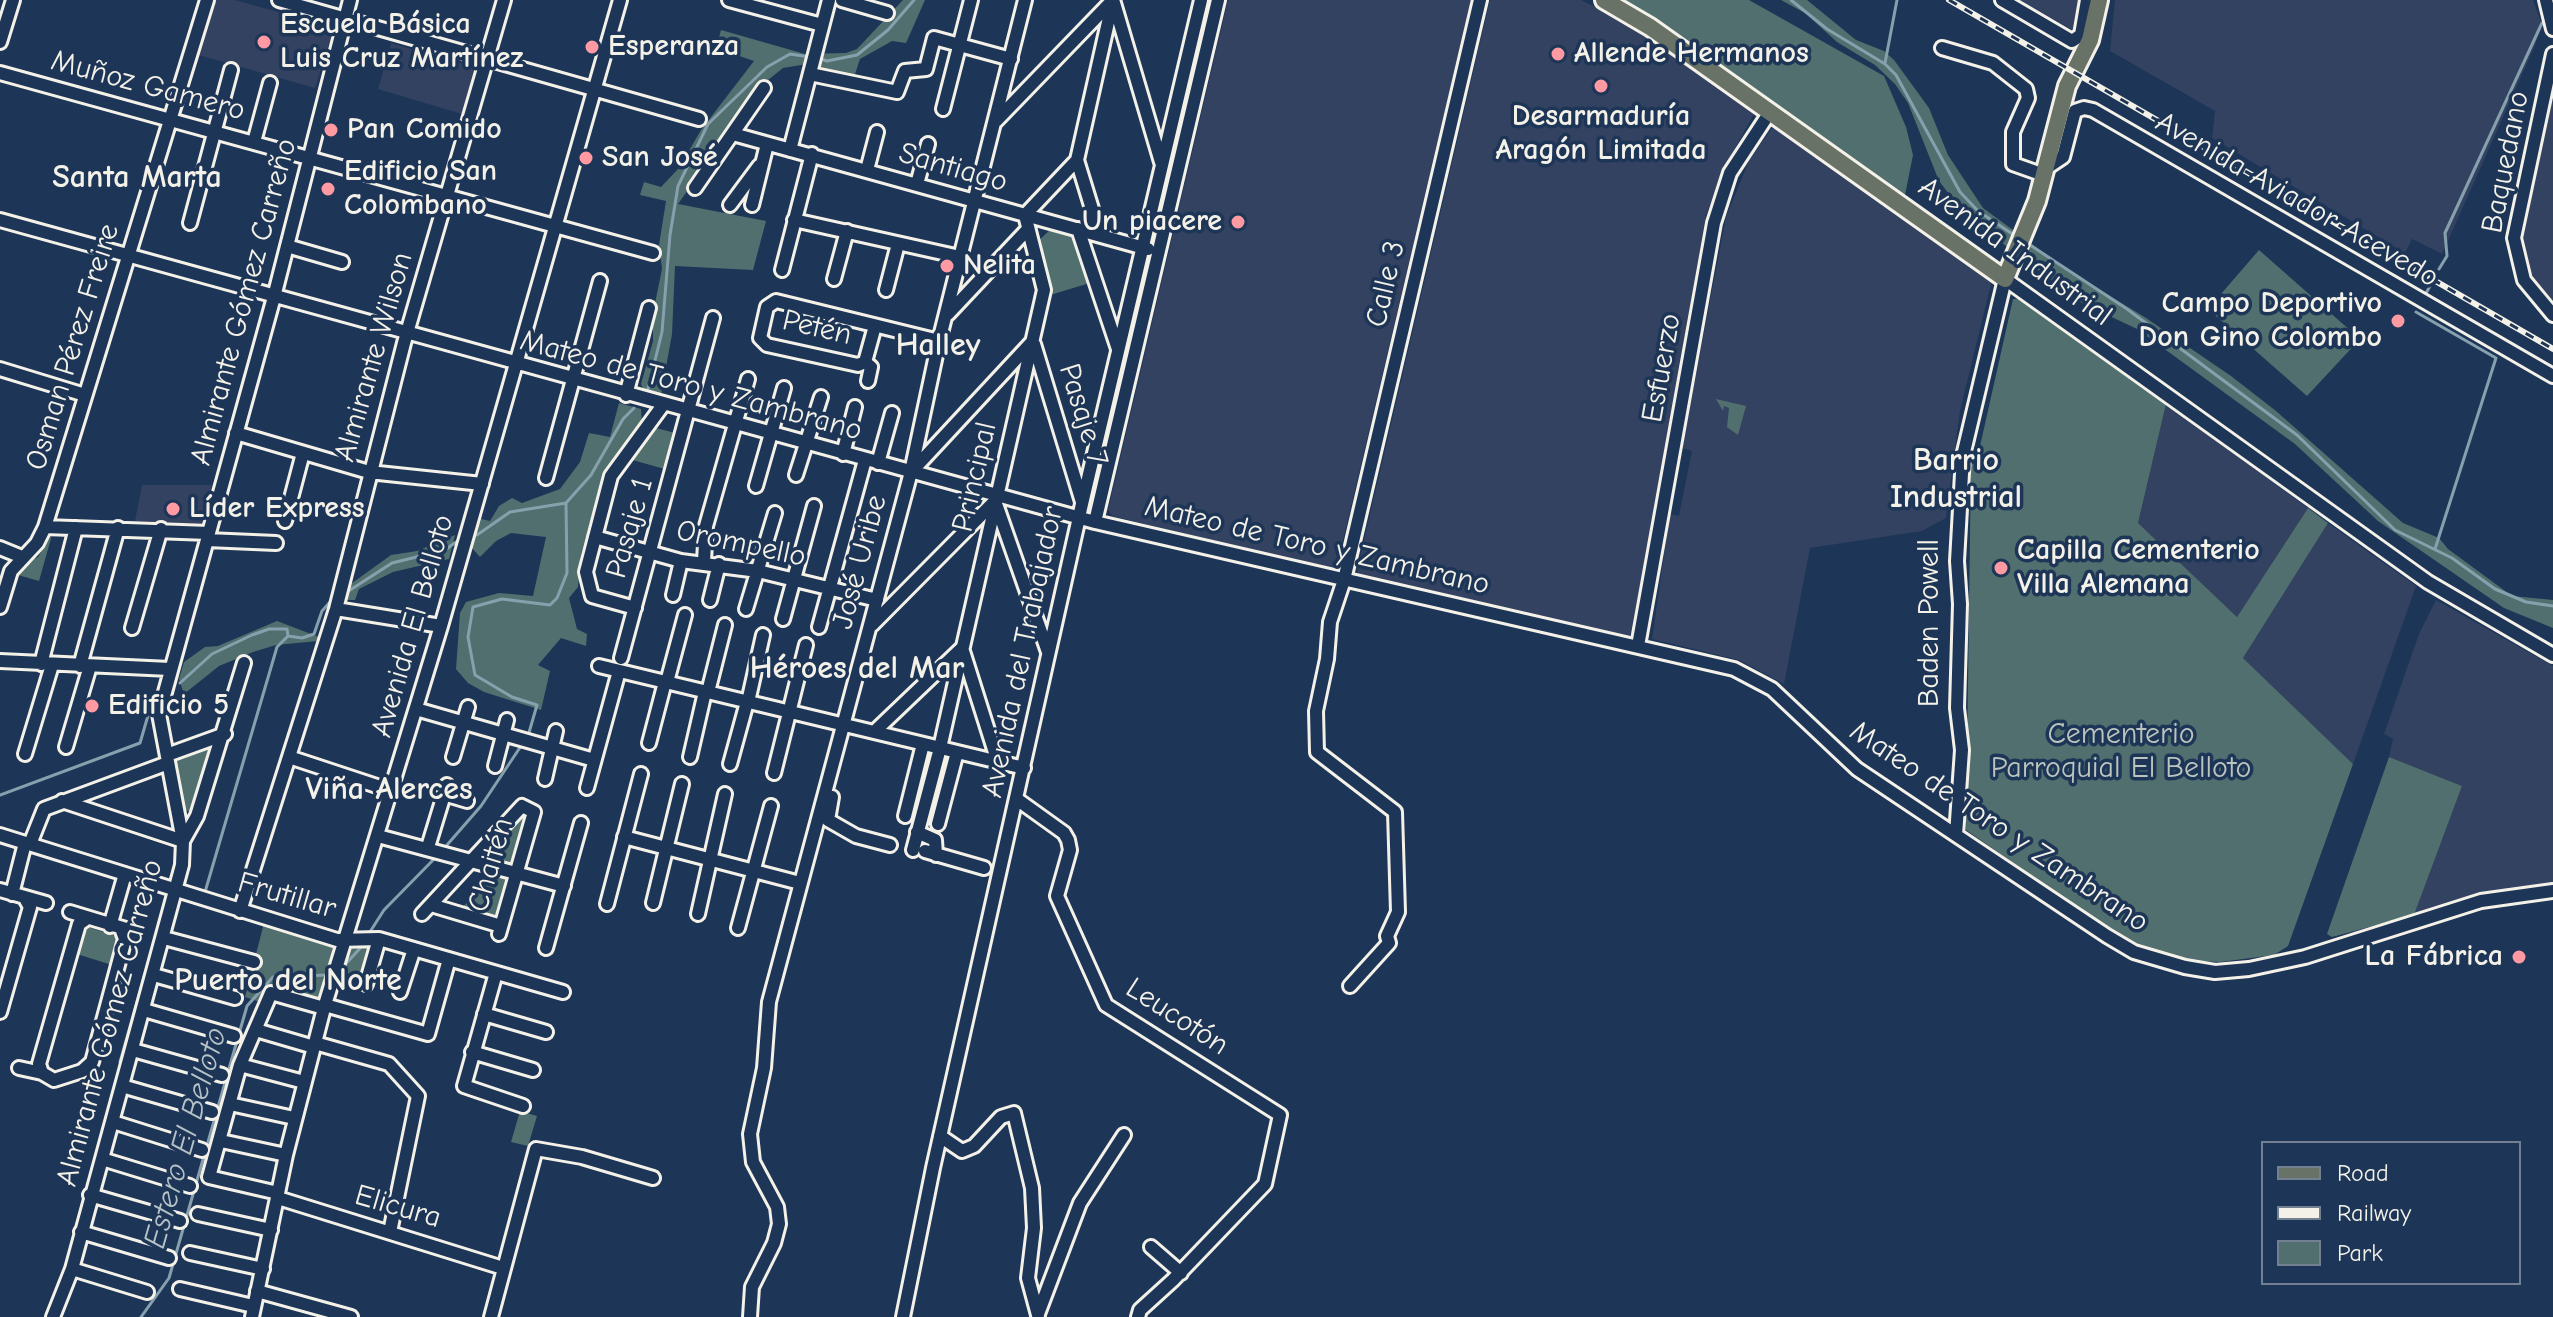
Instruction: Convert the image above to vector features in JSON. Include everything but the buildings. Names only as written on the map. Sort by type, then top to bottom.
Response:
[{"type":"main road","name":"Avenida Industrial","points":[[1604,0],[1650,27],[2005,279]]},
{"type":"main road","name":"Baden Powell","points":[[2005,279],[2030,221],[2067,86],[2090,40],[2099,0]]},
{"type":"street","points":[[0,42],[13,0]]},
{"type":"street","name":"Osman Pérez Freire","points":[[0,605],[11,571],[37,543],[45,527],[207,0]]},
{"type":"street","points":[[279,0],[699,119]]},
{"type":"street","name":"Almirante Gómez Carreño","points":[[53,1317],[72,1269],[90,1195],[177,891],[183,841],[159,714],[274,297],[350,0]]},
{"type":"street","name":"Almirante Wilson","points":[[240,911],[336,609],[369,472],[504,0]]},
{"type":"street","name":"Avenida El Belloto","points":[[252,1313],[294,1118],[324,1007],[441,626],[620,0]]},
{"type":"street","points":[[732,0],[775,6],[822,25]]},
{"type":"street","points":[[790,150],[829,0]]},
{"type":"street","points":[[842,0],[887,13]]},
{"type":"street","points":[[943,109],[971,0]]},
{"type":"street","name":"José Uribe","points":[[750,1317],[752,1287],[774,1243],[779,1224],[777,1207],[753,1162],[750,1134],[764,1068],[769,1002],[911,472],[945,316],[1025,0]]},
{"type":"street","points":[[995,121],[1113,0]]},
{"type":"street","points":[[1100,235],[1077,160],[1113,0]]},
{"type":"street","points":[[1113,0],[1161,162]]},
{"type":"street","name":"Avenida del Trabajador","points":[[1095,522],[1218,0]]},
{"type":"street","name":"Calle 3","points":[[1350,986],[1389,943],[1387,936],[1398,912],[1395,812],[1317,752],[1316,711],[1327,659],[1330,622],[1344,580],[1480,0]]},
{"type":"street","points":[[2002,0],[2072,41],[2081,35],[2087,0]]},
{"type":"street","points":[[2546,0],[2553,29]]},
{"type":"street","name":"Avenida del Trabajador","points":[[903,1317],[940,1136],[1081,510],[1199,3]]},
{"type":"street","points":[[811,65],[897,92],[905,71],[926,69],[934,38],[1011,59]]},
{"type":"street","points":[[1942,48],[1993,63],[2026,89],[2028,98],[2013,132],[2013,164],[2044,172]]},
{"type":"street","name":"Baquedano","points":[[2553,54],[2514,238],[2524,280],[2553,315]]},
{"type":"street","points":[[190,223],[231,70]]},
{"type":"street","name":"Muñoz Gamero","points":[[0,73],[653,253]]},
{"type":"street","points":[[254,142],[270,83]]},
{"type":"street","points":[[695,188],[764,88]]},
{"type":"street","name":"Avenida Aviador Acevedo","points":[[2044,172],[2063,157],[2075,111],[2081,108],[2093,110],[2553,376]]},
{"type":"street","name":"Esfuerzo","points":[[1638,646],[1714,223],[1730,173],[1770,112]]},
{"type":"street","points":[[867,170],[877,132]]},
{"type":"street","name":"Santiago","points":[[733,134],[1158,252]]},
{"type":"street","points":[[763,161],[733,200],[753,202],[763,161],[767,144]]},
{"type":"street","points":[[917,184],[928,144]]},
{"type":"street","points":[[782,270],[812,154]]},
{"type":"street","points":[[1025,215],[1077,160]]},
{"type":"street","name":"Principal","points":[[925,852],[918,828],[940,748],[1044,290],[1025,215]]},
{"type":"street","name":"Mateo de Toro y Zambrano","points":[[0,220],[996,498],[1081,510],[1095,522],[1734,669],[1772,689],[1857,769],[2134,952],[2215,972],[2305,957],[2481,901],[2553,891]]},
{"type":"street","points":[[794,220],[960,257]]},
{"type":"street","points":[[1078,229],[1118,349]]},
{"type":"street","points":[[945,316],[1027,230]]},
{"type":"street","points":[[834,279],[847,231]]},
{"type":"street","points":[[886,290],[898,244]]},
{"type":"street","points":[[287,246],[342,262]]},
{"type":"street","name":"Avenida Industrial","points":[[2005,279],[2428,582],[2553,655]]},
{"type":"street","name":"Baden Powell","points":[[1956,835],[1962,750],[1957,708],[1960,485],[1966,441],[2005,279]]},
{"type":"street","points":[[546,478],[600,281]]},
{"type":"street","name":"Petén","points":[[865,362],[858,365],[763,343],[760,334],[767,307],[776,301],[939,341]]},
{"type":"street","points":[[626,395],[649,308]]},
{"type":"street","name":"Pasaje 1","points":[[620,665],[713,318]]},
{"type":"street","name":"Petén","points":[[865,362],[875,326]]},
{"type":"street","points":[[911,472],[1033,340]]},
{"type":"street","name":"Pasaje 7","points":[[1033,340],[1081,510]]},
{"type":"street","name":"Petén","points":[[865,362],[871,367],[868,381]]},
{"type":"street","points":[[0,369],[85,395]]},
{"type":"street","points":[[704,561],[706,526],[748,379]]},
{"type":"street","points":[[756,486],[784,388]]},
{"type":"street","points":[[796,475],[821,397]]},
{"type":"street","points":[[635,608],[592,596],[586,572],[611,476],[663,405]]},
{"type":"street","points":[[843,454],[855,407]]},
{"type":"street","points":[[819,627],[871,461],[892,413]]},
{"type":"street","points":[[236,433],[369,472],[482,484]]},
{"type":"street","points":[[1098,436],[1115,441]]},
{"type":"street","points":[[285,521],[303,453]]},
{"type":"street","points":[[869,627],[996,498],[1049,654]]},
{"type":"street","points":[[783,619],[814,506]]},
{"type":"street","points":[[746,609],[775,513]]},
{"type":"street","points":[[45,527],[161,529],[276,543]]},
{"type":"street","points":[[25,754],[76,528]]},
{"type":"street","points":[[66,747],[118,528]]},
{"type":"street","points":[[132,628],[161,529]]},
{"type":"street","name":"Orompello","points":[[595,537],[681,561],[704,561],[758,571],[877,600]]},
{"type":"street","points":[[0,548],[22,557]]},
{"type":"street","points":[[673,595],[681,561]]},
{"type":"street","points":[[710,600],[719,564]]},
{"type":"street","points":[[336,609],[441,626]]},
{"type":"street","points":[[649,743],[685,615]]},
{"type":"street","points":[[690,757],[725,625]]},
{"type":"street","points":[[730,764],[763,635]]},
{"type":"street","points":[[774,773],[806,645]]},
{"type":"street","points":[[874,732],[962,648],[998,762]]},
{"type":"street","points":[[0,661],[170,669]]},
{"type":"street","points":[[62,801],[183,841],[197,816],[225,734],[244,663]]},
{"type":"street","points":[[599,666],[620,665],[666,682],[1024,768]]},
{"type":"street","points":[[587,788],[620,665]]},
{"type":"street","points":[[453,757],[468,707]]},
{"type":"street","points":[[416,709],[594,760]]},
{"type":"street","points":[[495,766],[507,720]]},
{"type":"street","points":[[545,779],[556,731]]},
{"type":"street","points":[[46,903],[5,892],[24,843],[40,814],[62,801],[225,734]]},
{"type":"street","points":[[905,816],[923,744]]},
{"type":"street","points":[[938,824],[957,752]]},
{"type":"street","points":[[289,757],[392,791]]},
{"type":"street","points":[[607,904],[641,774]]},
{"type":"street","points":[[653,903],[682,784]]},
{"type":"street","points":[[428,847],[446,790],[467,801]]},
{"type":"street","points":[[698,914],[725,794]]},
{"type":"street","points":[[825,795],[832,797],[828,820],[833,825],[869,841],[890,845]]},
{"type":"street","name":"Leucotón","points":[[1018,800],[1064,833],[1068,840],[1070,850],[1057,896],[1106,1005],[1280,1115],[1265,1184],[1181,1273]]},
{"type":"street","name":"Chaitén","points":[[522,806],[533,810],[500,930],[426,909],[472,860],[522,806]]},
{"type":"street","points":[[738,928],[771,806]]},
{"type":"street","points":[[546,948],[581,823]]},
{"type":"street","points":[[918,828],[935,840],[925,852],[984,868]]},
{"type":"street","points":[[379,832],[564,886]]},
{"type":"street","name":"Frutillar","points":[[0,835],[240,911],[344,939],[371,939],[414,949],[563,992]]},
{"type":"street","points":[[624,837],[800,883]]},
{"type":"street","points":[[117,928],[122,873]]},
{"type":"street","points":[[0,1012],[30,907],[26,900]]},
{"type":"street","points":[[19,1068],[42,1073],[54,1080],[88,1067],[125,939],[117,928],[70,912]]},
{"type":"street","points":[[42,1073],[39,1064],[79,924],[86,919]]},
{"type":"street","points":[[164,938],[254,962]]},
{"type":"street","points":[[366,984],[371,939]]},
{"type":"street","points":[[400,992],[414,949]]},
{"type":"street","points":[[286,1155],[221,1141],[240,1065],[271,993],[428,1034],[449,959]]},
{"type":"street","points":[[496,973],[464,1088],[523,1106]]},
{"type":"street","points":[[154,975],[235,998]]},
{"type":"street","points":[[144,1010],[234,1036]]},
{"type":"street","points":[[484,1014],[546,1032]]},
{"type":"street","points":[[256,1030],[389,1064],[418,1096],[390,1232]]},
{"type":"street","points":[[133,1050],[222,1075]]},
{"type":"street","points":[[472,1052],[533,1070]]},
{"type":"street","points":[[240,1065],[304,1082]]},
{"type":"street","points":[[122,1086],[212,1112]]},
{"type":"street","points":[[230,1104],[294,1118]]},
{"type":"street","points":[[940,1136],[962,1151],[974,1146],[1001,1117],[1014,1113],[1032,1188],[1034,1228],[1028,1278],[1038,1316]]},
{"type":"street","points":[[113,1122],[202,1150]]},
{"type":"street","points":[[1038,1316],[1080,1203],[1124,1135]]},
{"type":"street","name":"Elicura","points":[[221,1141],[209,1177],[503,1268]]},
{"type":"street","points":[[491,1317],[536,1149],[582,1157],[653,1178]]},
{"type":"street","points":[[102,1159],[190,1186]]},
{"type":"street","points":[[90,1195],[180,1221]]},
{"type":"street","points":[[198,1214],[271,1230]]},
{"type":"street","points":[[81,1232],[169,1258]]},
{"type":"street","points":[[1138,1317],[1140,1310],[1181,1273],[1151,1247]]},
{"type":"street","points":[[190,1253],[263,1269]]},
{"type":"street","points":[[72,1269],[147,1292]]},
{"type":"street","points":[[180,1289],[252,1313]]},
{"type":"street","points":[[257,1291],[351,1317]]},
{"type":"shaded area","name":"Escuela Básica Luis Cruz Martínez","points":[[214,0],[235,0],[328,26],[333,31],[315,88],[195,54]]},
{"type":"shaded area","points":[[1228,0],[1471,0],[1336,570],[1112,516],[1108,510]]},
{"type":"shaded area","points":[[1490,0],[1581,0],[1641,30],[1755,112],[1721,174],[1706,215],[1632,633],[1627,637],[1358,574],[1357,570]]},
{"type":"shaded area","points":[[2020,0],[2082,0],[2076,32]]},
{"type":"shaded area","points":[[2115,0],[2533,0],[2541,22],[2536,43],[2442,254],[2412,239],[2405,253],[2212,138],[2215,111],[2110,51]]},
{"type":"shaded area","points":[[391,43],[475,69],[462,114],[378,89]]},
{"type":"shaded area","points":[[2552,98],[2553,306],[2534,282],[2525,258],[2521,224]]},
{"type":"shaded area","points":[[1778,128],[1989,278],[1991,284],[1960,411],[1946,518],[1922,531],[1810,548],[1784,684],[1739,660],[1652,639],[1670,514],[1679,516],[1692,451],[1682,448],[1726,217],[1749,161],[1771,129]]},
{"type":"shaded area","points":[[2166,404],[2308,508],[2237,617],[2138,523]]},
{"type":"shaded area","points":[[142,485],[212,485],[201,524],[135,521]]},
{"type":"shaded area","points":[[2328,523],[2416,586],[2353,764],[2243,658]]},
{"type":"shaded area","points":[[2436,600],[2553,666],[2553,884],[2483,895],[2414,915],[2462,786],[2389,757],[2393,739],[2384,734],[2419,634]]},
{"type":"green space","points":[[903,0],[925,0],[906,43],[892,41],[860,59],[854,77],[807,64],[783,68],[763,84],[678,204],[766,221],[753,270],[675,266],[672,334],[661,395],[644,391],[641,384],[653,341],[653,313],[662,269],[659,245],[666,201],[640,195],[644,182],[661,187],[679,168],[701,130],[754,61],[716,48],[721,30],[805,54],[846,53],[857,49]]},
{"type":"green space","points":[[1206,0],[1214,0],[1156,243],[1150,245],[1147,241]]},
{"type":"green space","points":[[1621,0],[1749,0],[1884,76],[1906,127],[1913,155],[1904,200]]},
{"type":"green space","points":[[1781,0],[1807,0],[1856,40],[1884,51],[1894,60],[1929,108],[1948,155],[1983,208],[2066,269],[2146,318],[2231,376],[2276,411],[2403,523],[2439,538],[2448,549],[2512,596],[2553,600],[2553,628],[2504,608],[2378,521],[2295,444],[2137,329],[2082,303],[1966,216],[1939,181],[1908,103],[1895,84],[1875,65],[1837,42],[1805,13]]},
{"type":"green space","points":[[1052,228],[1076,234],[1093,282],[1047,296],[1035,244]]},
{"type":"green space","points":[[2259,250],[2360,339],[2307,396],[2208,309]]},
{"type":"green space","points":[[1148,255],[1152,261],[1111,433],[1106,434],[1103,431],[1143,257]]},
{"type":"green space","name":"Cementerio Parroquial El Belloto","points":[[2013,299],[2020,299],[2166,404],[2138,523],[2237,617],[2308,508],[2328,523],[2243,658],[2353,764],[2288,946],[2274,955],[2220,962],[2175,960],[2134,946],[1966,830],[1971,464],[1976,464]]},
{"type":"green space","points":[[1716,399],[1746,406],[1738,435],[1727,427],[1729,408],[1724,406],[1723,411]]},
{"type":"green space","points":[[619,403],[641,409],[642,423],[603,477],[581,554],[578,587],[569,598],[577,629],[587,634],[586,646],[561,638],[538,665],[550,671],[541,710],[484,692],[468,683],[456,669],[460,613],[466,602],[499,593],[533,596],[546,537],[511,533],[496,541],[480,557],[471,547],[481,519],[490,521],[499,506],[512,498],[522,503],[560,489],[580,462],[589,433],[610,437]]},
{"type":"green space","points":[[656,428],[679,434],[668,470],[629,459]]},
{"type":"green space","points":[[52,535],[39,581],[18,575],[26,563],[38,557]]},
{"type":"green space","points":[[455,535],[449,559],[393,572],[359,589],[355,600],[345,600],[348,586],[391,555],[417,551]]},
{"type":"green space","points":[[277,621],[319,637],[318,641],[276,645],[253,652],[219,666],[184,694],[179,679],[184,662],[205,647],[218,646]]},
{"type":"green space","points":[[218,742],[193,813],[183,809],[174,757]]},
{"type":"green space","points":[[2389,757],[2462,786],[2414,915],[2332,937],[2327,934]]},
{"type":"green space","points":[[524,811],[529,811],[514,866],[483,856]]},
{"type":"green space","points":[[492,873],[511,878],[498,919],[462,908]]},
{"type":"green space","points":[[264,923],[336,945],[317,1000],[268,988],[263,1003],[245,997]]},
{"type":"green space","points":[[85,926],[122,938],[115,966],[77,954]]},
{"type":"green space","points":[[374,945],[361,980],[339,974],[348,948]]},
{"type":"green space","points":[[520,1111],[537,1116],[528,1146],[511,1142]]},
{"type":"waterway","name":"Estero El Belloto","points":[[818,58],[827,61],[857,55],[888,30],[914,0]]},
{"type":"waterway","points":[[1791,0],[1827,29],[1885,64],[1896,75],[1960,192],[1978,211],[2017,237]]},
{"type":"waterway","points":[[1885,63],[1897,0]]},
{"type":"waterway","points":[[2439,269],[2447,256],[2445,233],[2542,23]]},
{"type":"waterway","name":"Estero El Belloto","points":[[647,393],[662,332],[670,235],[678,186],[708,124],[767,67],[790,54],[810,57]]},
{"type":"waterway","points":[[2027,243],[2127,309],[2297,435],[2395,530],[2452,558],[2495,589],[2526,602],[2553,606]]},
{"type":"waterway","points":[[2425,295],[2430,286]]},
{"type":"waterway","points":[[2416,312],[2496,358],[2435,549]]},
{"type":"waterway","name":"Estero El Belloto","points":[[528,736],[537,705],[512,697],[475,675],[468,637],[473,607],[502,599],[550,605],[557,598],[567,573],[566,503],[591,475],[623,419],[634,408]]},
{"type":"waterway","points":[[477,535],[510,512],[566,503]]},
{"type":"waterway","points":[[347,592],[392,563],[445,550],[456,542]]},
{"type":"waterway","points":[[180,683],[212,654],[252,635],[269,629],[287,629],[288,636],[302,638],[314,634],[322,611],[330,602]]},
{"type":"waterway","points":[[205,892],[277,647],[288,636]]},
{"type":"waterway","points":[[0,795],[140,743],[154,695]]},
{"type":"waterway","name":"Estero El Belloto","points":[[447,845],[481,806],[523,743]]},
{"type":"waterway","name":"Estero El Belloto","points":[[368,935],[384,910],[436,857]]},
{"type":"waterway","points":[[120,1062],[165,903]]},
{"type":"waterway","name":"Estero El Belloto","points":[[342,968],[363,945]]},
{"type":"waterway","name":"Estero El Belloto","points":[[141,1317],[169,1278],[247,1006],[273,977],[327,975]]},
{"type":"railway","points":[[1949,0],[2553,349]]},
{"type":"place","name":"Escuela Básica Luis Cruz Martínez","points":[[264,42]]},
{"type":"place","name":"Esperanza","points":[[592,47]]},
{"type":"place","name":"Allende Hermanos","points":[[1558,54]]},
{"type":"place","name":"Desarmaduría Aragón Limitada","points":[[1601,86]]},
{"type":"place","name":"Pan Comido","points":[[331,130]]},
{"type":"place","name":"San José","points":[[586,158]]},
{"type":"place","name":"Edificio San Colombano","points":[[328,189]]},
{"type":"place","name":"Un piacere","points":[[1238,222]]},
{"type":"place","name":"Nelita","points":[[947,266]]},
{"type":"place","name":"Campo Deportivo Don Gino Colombo","points":[[2398,321]]},
{"type":"place","name":"Líder Express","points":[[173,509]]},
{"type":"place","name":"Capilla Cementerio Villa Alemana","points":[[2001,568]]},
{"type":"place","name":"Edificio 5","points":[[92,706]]},
{"type":"place","name":"La Fábrica","points":[[2519,957]]},
{"type":"district","name":"Santa Marta","points":[[137,178]]},
{"type":"district","name":"Halley","points":[[938,346]]},
{"type":"district","name":"Barrio Industrial","points":[[1956,480]]},
{"type":"district","name":"Héroes del Mar","points":[[857,669]]},
{"type":"district","name":"Viña Alerces","points":[[389,790]]},
{"type":"district","name":"Puerto del Norte","points":[[288,981]]}]
